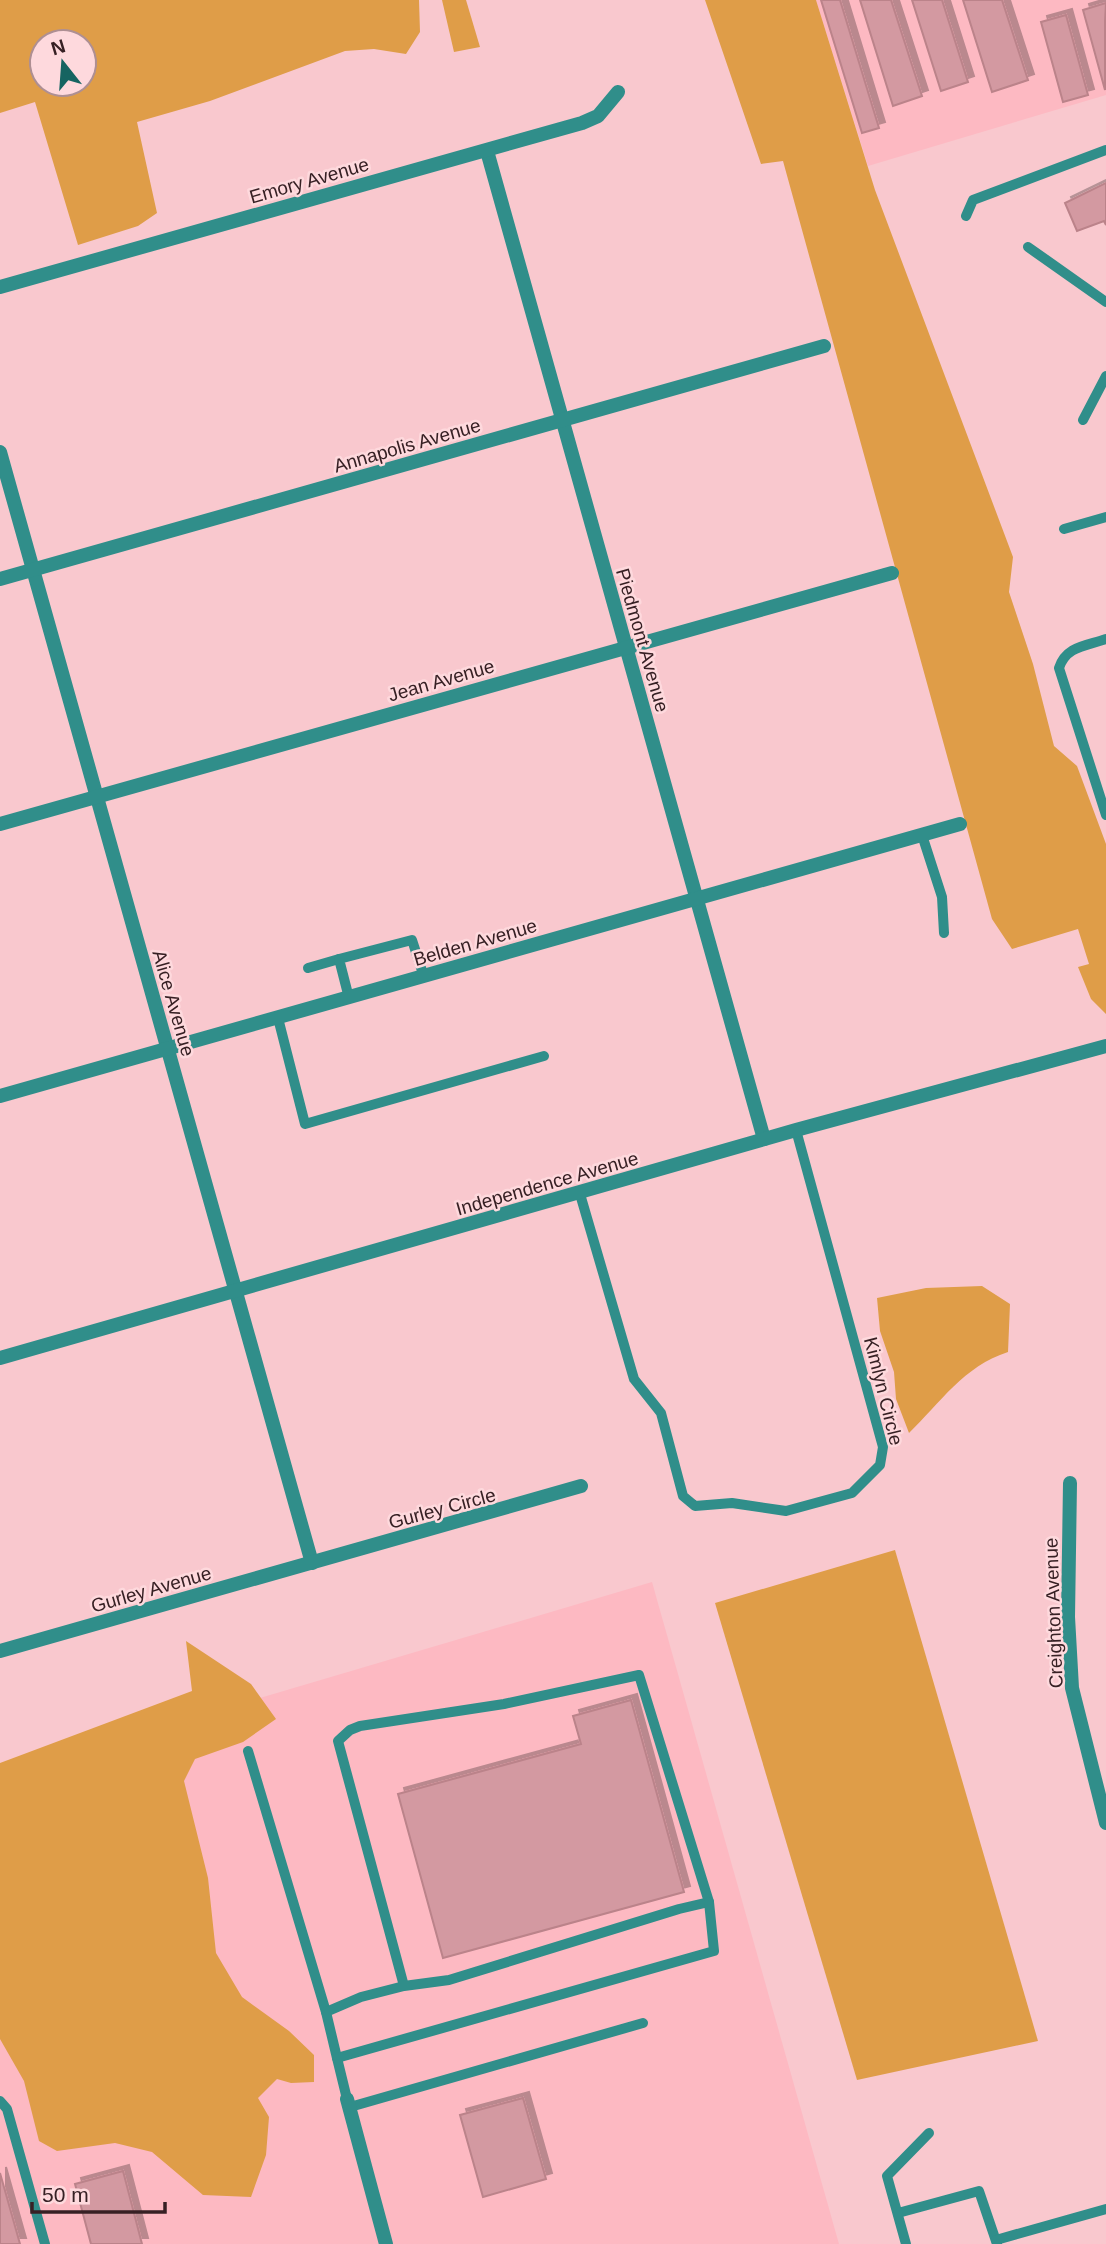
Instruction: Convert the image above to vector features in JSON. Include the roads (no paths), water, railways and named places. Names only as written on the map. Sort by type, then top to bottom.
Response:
[{"type":"street","name":"Emory Avenue","points":[[0,287],[487,150],[598,116],[618,92]]},
{"type":"street","name":"Piedmont Avenue","points":[[487,150],[764,1139]]},
{"type":"street","name":"Annapolis Avenue","points":[[0,579],[824,346]]},
{"type":"street","name":"Alice Avenue","points":[[0,452],[312,1563]]},
{"type":"street","name":"Jean Avenue","points":[[0,824],[892,573]]},
{"type":"street","name":"Belden Avenue","points":[[0,1096],[960,824]]},
{"type":"street","name":"Independence Avenue","points":[[0,1359],[764,1139],[1106,1046]]},
{"type":"street","name":"Creighton Avenue","points":[[1070,1483],[1068,1617],[1072,1688],[1106,1823]]},
{"type":"street","name":"Gurley Circle","points":[[312,1563],[581,1486]]},
{"type":"street","name":"Gurley Avenue","points":[[0,1651],[312,1563]]},
{"type":"street","points":[[348,2103],[386,2244]]},
{"type":"lane","points":[[967,216],[973,200],[1106,150]]},
{"type":"lane","points":[[1028,247],[1106,302]]},
{"type":"lane","points":[[1083,420],[1106,376]]},
{"type":"lane","points":[[1064,529],[1106,517]]},
{"type":"lane","points":[[1106,639],[1072,650],[1063,656],[1059,668],[1106,815]]},
{"type":"lane","points":[[922,835],[942,897],[944,933]]},
{"type":"lane","points":[[308,968],[412,940],[424,977]]},
{"type":"lane","points":[[339,959],[349,998]]},
{"type":"lane","points":[[278,1018],[305,1124],[544,1056]]},
{"type":"lane","name":"Kimlyn Circle","points":[[580,1194],[634,1379],[661,1413],[683,1496],[695,1506],[732,1503],[786,1511],[852,1493],[880,1465],[883,1447],[796,1130]]},
{"type":"lane","points":[[337,2058],[714,1951],[709,1902],[639,1675],[505,1704],[360,1727],[349,1730],[338,1741],[404,1986]]},
{"type":"lane","points":[[248,1751],[326,2012],[348,2103],[643,2023]]},
{"type":"lane","points":[[326,2012],[361,1997],[404,1986],[449,1980],[709,1902]]},
{"type":"lane","points":[[0,2101],[7,2109],[45,2244]]},
{"type":"lane","points":[[906,2244],[887,2176],[929,2133]]},
{"type":"lane","points":[[898,2213],[979,2191],[997,2242],[1106,2209]]}]
